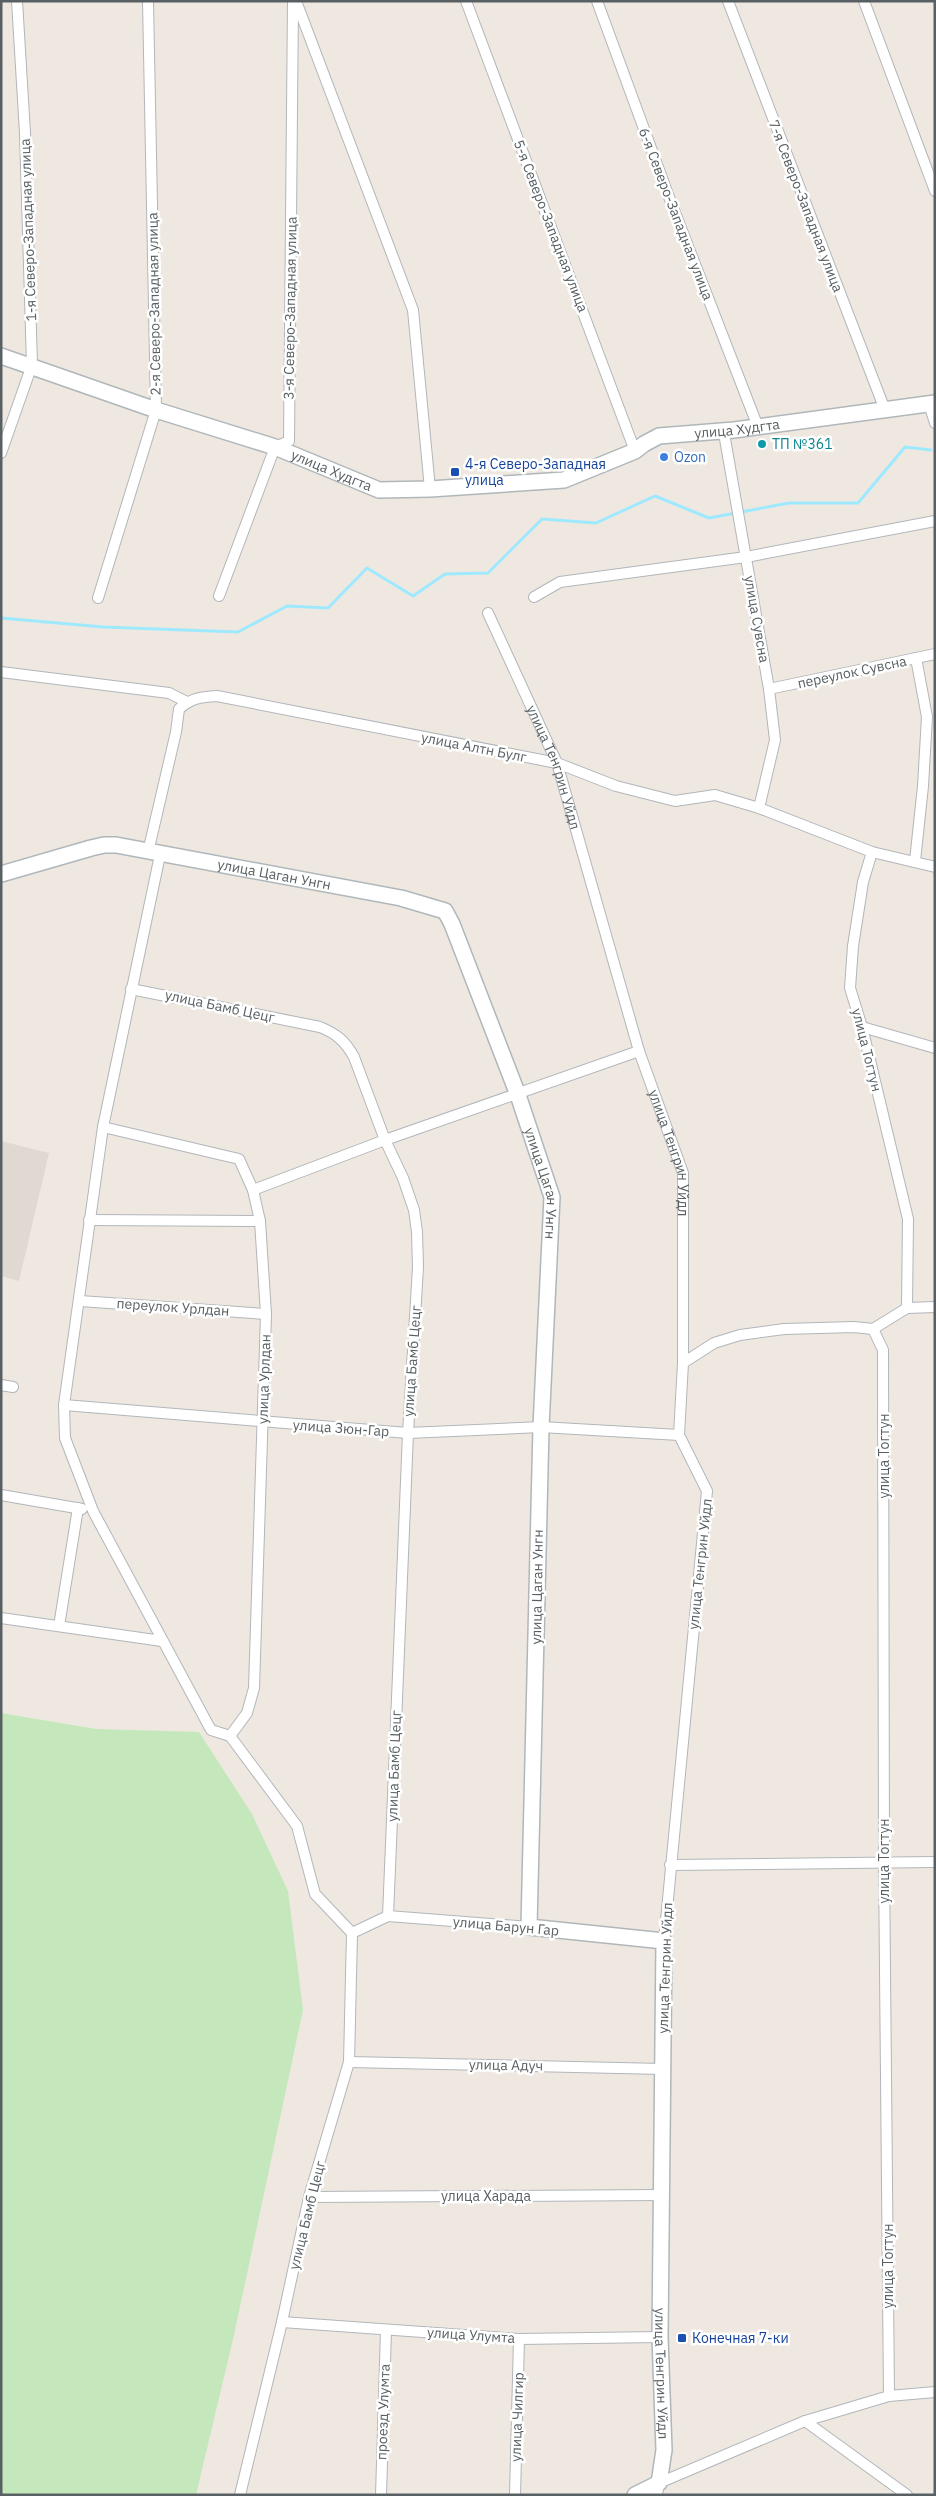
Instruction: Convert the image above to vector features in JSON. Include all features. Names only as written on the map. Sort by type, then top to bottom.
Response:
[{"type":"street","name":"1-я Северо-Западная улица","points":[[1,453],[32,366],[25,133],[17,1]]},
{"type":"street","name":"2-я Северо-Западная улица","points":[[98,598],[156,410],[148,1]]},
{"type":"street","name":"3-я Северо-Западная улица","points":[[219,596],[275,447],[289,441],[295,1]]},
{"type":"street","points":[[295,1],[413,310],[430,489]]},
{"type":"street","name":"5-я Северо-Западная улица","points":[[466,1],[635,451]]},
{"type":"street","name":"6-я Северо-Западная улица","points":[[597,1],[669,198],[758,427]]},
{"type":"street","name":"7-я Северо-Западная улица","points":[[728,1],[885,410]]},
{"type":"street","points":[[864,1],[935,191]]},
{"type":"street","name":"улица Худгта","points":[[1,356],[156,410],[275,447],[379,490],[430,489],[564,480],[635,451],[659,436],[758,427],[932,404]]},
{"type":"street","points":[[932,404],[935,423]]},
{"type":"street","name":"улица Сувсна","points":[[722,431],[746,557],[775,740],[759,808]]},
{"type":"street","points":[[534,597],[560,582],[746,557],[935,521]]},
{"type":"street","name":"улица Тенгрин Уйдл","points":[[488,613],[557,763],[639,1051],[683,1173],[683,1362],[679,1435],[707,1491],[664,1941],[660,2337],[664,2450],[658,2489]]},
{"type":"street","name":"переулок Сувсна","points":[[768,689],[935,654]]},
{"type":"street","points":[[915,861],[924,786],[927,717],[916,658]]},
{"type":"street","points":[[1,672],[169,693],[187,702],[179,709],[131,989],[103,1127],[64,1405],[65,1438],[93,1511],[210,1730],[230,1736],[297,1826],[315,1894],[352,1933]]},
{"type":"street","name":"улица Алтн Булг","points":[[187,702],[199,697],[217,696],[557,763],[616,786],[675,801],[715,795],[759,808],[872,852],[935,867]]},
{"type":"street","name":"улица Цаган Унгн","points":[[1,874],[104,844],[129,847],[401,898],[445,911],[452,924],[518,1095],[552,1197],[541,1427],[529,1927]]},
{"type":"street","name":"улица Тогтун","points":[[872,852],[863,882],[853,946],[850,988],[862,1027],[908,1219],[907,1308]]},
{"type":"street","name":"улица Бамб Цецг","points":[[131,989],[320,1027],[337,1035],[347,1044],[354,1057],[414,1210],[418,1267],[408,1433],[388,1916]]},
{"type":"street","points":[[862,1027],[935,1048]]},
{"type":"street","points":[[254,1190],[385,1140],[518,1095],[639,1051]]},
{"type":"street","name":"улица Урлдан","points":[[103,1127],[239,1159],[254,1190],[260,1221],[266,1314],[254,1688],[247,1713],[230,1736]]},
{"type":"street","points":[[89,1220],[260,1221]]},
{"type":"street","name":"переулок Урлдан","points":[[80,1301],[266,1314]]},
{"type":"street","points":[[683,1362],[714,1343],[740,1335],[784,1329],[854,1327],[872,1329],[907,1308],[935,1307]]},
{"type":"street","name":"улица Тогтун","points":[[872,1329],[883,1350],[884,1864],[889,2396]]},
{"type":"street","points":[[1,1385],[13,1387]]},
{"type":"street","name":"улица Зюн-Гар","points":[[64,1405],[408,1433],[541,1427],[679,1435]]},
{"type":"street","points":[[1,1495],[93,1511]]},
{"type":"street","points":[[59,1626],[78,1508]]},
{"type":"street","points":[[1,1618],[162,1642]]},
{"type":"street","points":[[670,1864],[884,1864],[935,1862]]},
{"type":"street","name":"улица Барун Гар","points":[[352,1933],[388,1916],[529,1927],[664,1941]]},
{"type":"street","name":"улица Бамб Цецг","points":[[240,2495],[282,2322],[308,2197],[349,2062],[352,1933]]},
{"type":"street","name":"улица Адуч","points":[[349,2062],[662,2069]]},
{"type":"street","name":"улица Харада","points":[[308,2197],[662,2196]]},
{"type":"street","name":"улица Улумта","points":[[282,2322],[519,2339],[660,2337]]},
{"type":"street","name":"проезд Улумта","points":[[381,2495],[386,2330]]},
{"type":"street","name":"улица Чилгир","points":[[515,2495],[519,2339]]},
{"type":"street","points":[[635,2495],[658,2489],[805,2421],[889,2396],[935,2392]]},
{"type":"street","points":[[805,2421],[907,2495]]},
{"type":"shaded area","points":[[1,1141],[49,1153],[19,1281],[1,1276]]},
{"type":"green space","points":[[1,1713],[96,1729],[199,1732],[252,1814],[288,1891],[303,2010],[234,2335],[196,2495],[1,2495]]},
{"type":"waterway","points":[[1,618],[103,627],[238,632],[287,606],[328,608],[367,568],[413,596],[445,574],[488,573],[542,519],[596,523],[655,496],[709,518],[789,503],[858,503],[905,447],[931,450]]},
{"type":"place","name":"ТП №361","points":[[762,444]]},
{"type":"place","name":"Ozon","points":[[664,457]]},
{"type":"place","name":"4-я Северо-Западная улица","points":[[455,472]]},
{"type":"place","name":"Конечная 7-ки","points":[[682,2338]]}]
